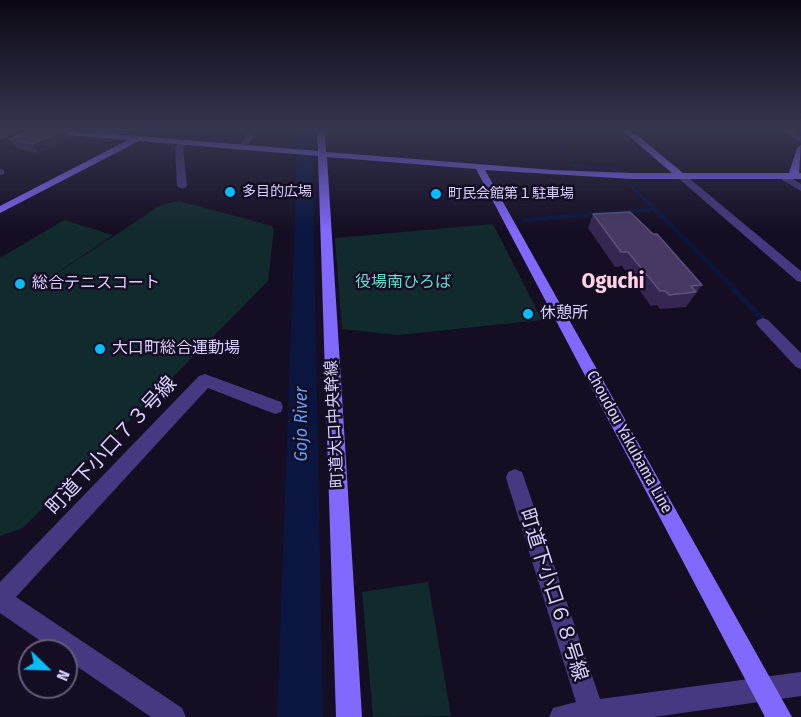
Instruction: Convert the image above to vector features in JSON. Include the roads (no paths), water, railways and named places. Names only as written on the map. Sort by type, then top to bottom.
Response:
[{"type":"street","points":[[0,210],[89,164]]},
{"type":"street","points":[[180,164],[182,186]]},
{"type":"street","name":"町道大口中央幹線","points":[[318,164],[349,717]]},
{"type":"street","points":[[447,164],[592,175],[797,176]]},
{"type":"street","points":[[667,164],[801,278]]},
{"type":"street","name":"Choudou Yakubama Line","points":[[479,167],[779,717]]},
{"type":"street","points":[[782,176],[801,188]]},
{"type":"street","points":[[763,323],[801,363]]},
{"type":"street","name":"町道下小口７３号線","points":[[0,599],[205,380],[275,407]]},
{"type":"street","name":"町道下小口６８号線","points":[[515,478],[592,713]]},
{"type":"street","points":[[0,599],[173,717]]},
{"type":"street","points":[[562,717],[801,684]]},
{"type":"waterway","name":"Gojo River","points":[[300,717],[305,164]]},
{"type":"waterway","points":[[573,164],[615,169],[648,203]]},
{"type":"waterway","points":[[647,201],[736,291]]},
{"type":"waterway","points":[[590,214],[650,210]]},
{"type":"waterway","points":[[524,220],[586,215]]},
{"type":"waterway","points":[[734,290],[765,321]]},
{"type":"place","name":"多目的広場","points":[[230,192]]},
{"type":"place","name":"町民会館第１駐車場","points":[[436,194]]},
{"type":"place","name":"総合テニスコート","points":[[20,284]]},
{"type":"place","name":"休憩所","points":[[528,314]]},
{"type":"place","name":"大口町総合運動場","points":[[100,349]]},
{"type":"district","name":"Oguchi","points":[[613,282]]},
{"type":"park label","name":"役場南ひろば","points":[[403,283]]}]
